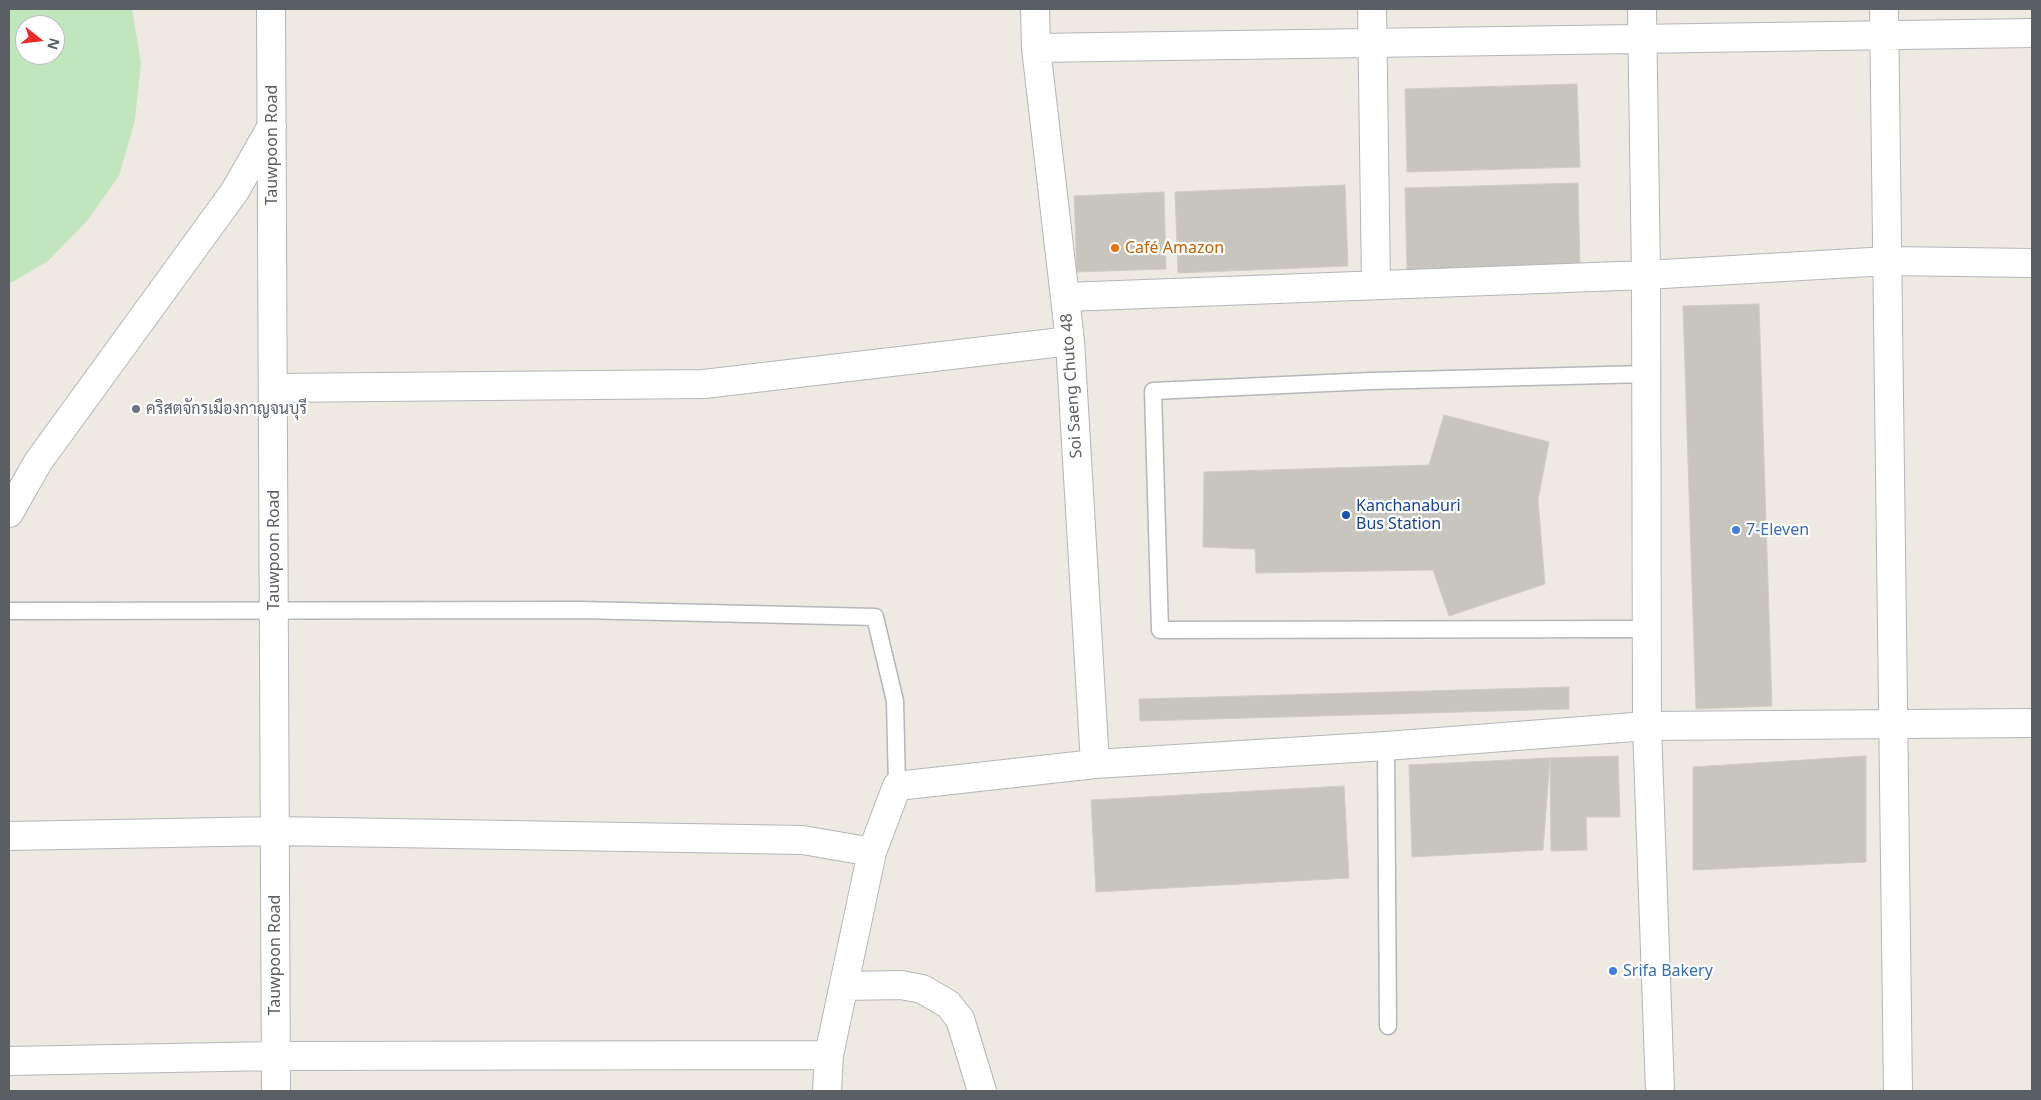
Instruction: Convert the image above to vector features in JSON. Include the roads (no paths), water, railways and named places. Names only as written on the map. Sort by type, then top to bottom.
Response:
[{"type":"street","name":"Tauwpoon Road","points":[[271,9],[276,1091]]},
{"type":"street","name":"Soi Saeng Chuto 48","points":[[1035,9],[1036,48],[1070,341],[1095,764]]},
{"type":"street","points":[[1372,9],[1376,284]]},
{"type":"street","points":[[1642,9],[1646,275],[1647,726],[1660,1091]]},
{"type":"street","points":[[1036,48],[1642,41],[1884,22],[2032,34]]},
{"type":"street","points":[[1884,22],[1898,1091]]},
{"type":"street","points":[[9,513],[38,462],[234,191],[272,126]]},
{"type":"street","points":[[1066,297],[1646,275],[1888,261],[2032,263]]},
{"type":"street","points":[[274,388],[704,384],[1070,341]]},
{"type":"street","points":[[826,1091],[829,1055],[872,852],[897,786],[1095,764],[1386,746],[1647,726],[2032,723]]},
{"type":"street","points":[[9,836],[275,831],[803,840],[872,852]]},
{"type":"street","points":[[844,986],[901,985],[922,989],[948,1004],[960,1019],[982,1091]]},
{"type":"street","points":[[9,1061],[275,1056],[829,1055]]},
{"type":"lane","points":[[1645,374],[1371,381],[1153,391],[1160,630],[1647,629]]},
{"type":"lane","points":[[9,611],[580,610],[875,617],[895,701],[897,786]]},
{"type":"lane","points":[[1386,746],[1388,1026]]},
{"type":"place","name":"Café Amazon","points":[[1115,248]]},
{"type":"place","name":"คริสตจักรเมืองกาญจนบุรี","points":[[136,409]]},
{"type":"place","name":"Kanchanaburi Bus Station","points":[[1346,515]]},
{"type":"place","name":"7-Eleven","points":[[1736,530]]},
{"type":"place","name":"Srifa Bakery","points":[[1613,971]]}]
